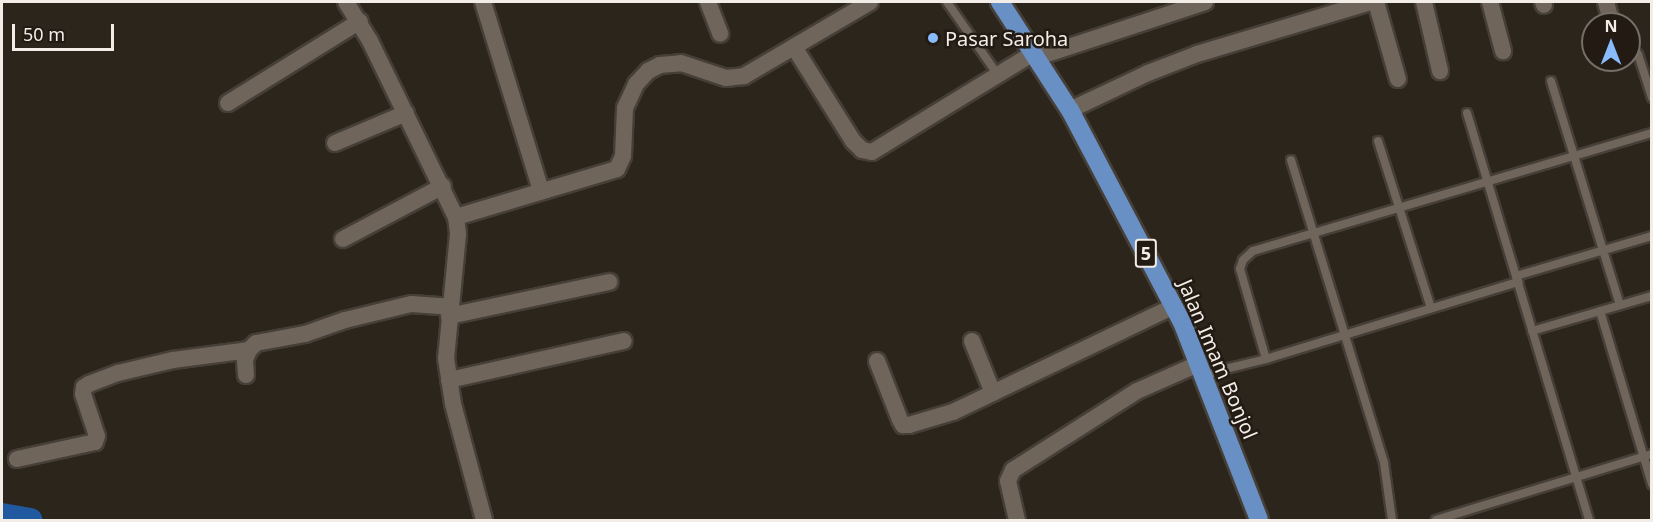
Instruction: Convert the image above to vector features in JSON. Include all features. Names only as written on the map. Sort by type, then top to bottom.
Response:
[{"type":"highway","name":"Jalan Imam Bonjol","points":[[1000,2],[1070,110],[1174,306],[1259,520]]},
{"type":"street","points":[[346,2],[360,21],[443,186],[456,217],[458,234],[446,358],[449,380],[484,520]]},
{"type":"street","points":[[483,2],[541,191]]},
{"type":"street","points":[[708,2],[720,34]]},
{"type":"street","points":[[456,217],[617,169],[623,156],[625,108],[636,84],[648,71],[674,62],[726,78],[736,78],[753,73],[870,2]]},
{"type":"street","points":[[794,47],[853,141],[862,150],[872,152],[1033,56],[1205,2]]},
{"type":"street","points":[[1070,110],[1148,73],[1197,54],[1370,2]]},
{"type":"street","points":[[1376,2],[1398,79]]},
{"type":"street","points":[[1424,2],[1440,71]]},
{"type":"street","points":[[1490,2],[1503,51]]},
{"type":"street","points":[[228,103],[360,21]]},
{"type":"street","points":[[335,143],[406,113]]},
{"type":"street","points":[[343,239],[443,186]]},
{"type":"street","points":[[246,375],[245,360],[249,350],[256,343],[305,334],[345,320],[411,304],[450,311],[609,282]]},
{"type":"street","points":[[877,361],[903,425],[953,412],[1174,306]]},
{"type":"street","points":[[449,380],[624,341]]},
{"type":"street","points":[[972,341],[993,393]]},
{"type":"street","points":[[17,459],[95,442],[97,436],[82,394],[84,387],[89,384],[118,372],[173,360],[249,350]]},
{"type":"street","points":[[1017,520],[1008,481],[1013,470],[1137,391],[1201,371]]},
{"type":"lane","points":[[947,2],[998,75]]},
{"type":"lane","points":[[1641,63],[1652,98]]},
{"type":"lane","points":[[1551,81],[1620,305]]},
{"type":"lane","points":[[1467,113],[1589,520]]},
{"type":"lane","points":[[1266,359],[1240,269],[1243,260],[1253,251],[1652,133]]},
{"type":"lane","points":[[1378,141],[1431,308]]},
{"type":"lane","points":[[1291,160],[1384,463],[1392,520]]},
{"type":"lane","points":[[1201,371],[1217,371],[1266,359],[1652,236]]},
{"type":"lane","points":[[1532,331],[1652,296]]},
{"type":"lane","points":[[1600,311],[1648,455],[1652,484]]},
{"type":"lane","points":[[1436,520],[1648,455]]},
{"type":"waterway","points":[[2,515],[31,520]]},
{"type":"place","name":"Pasar Saroha","points":[[933,38]]}]
